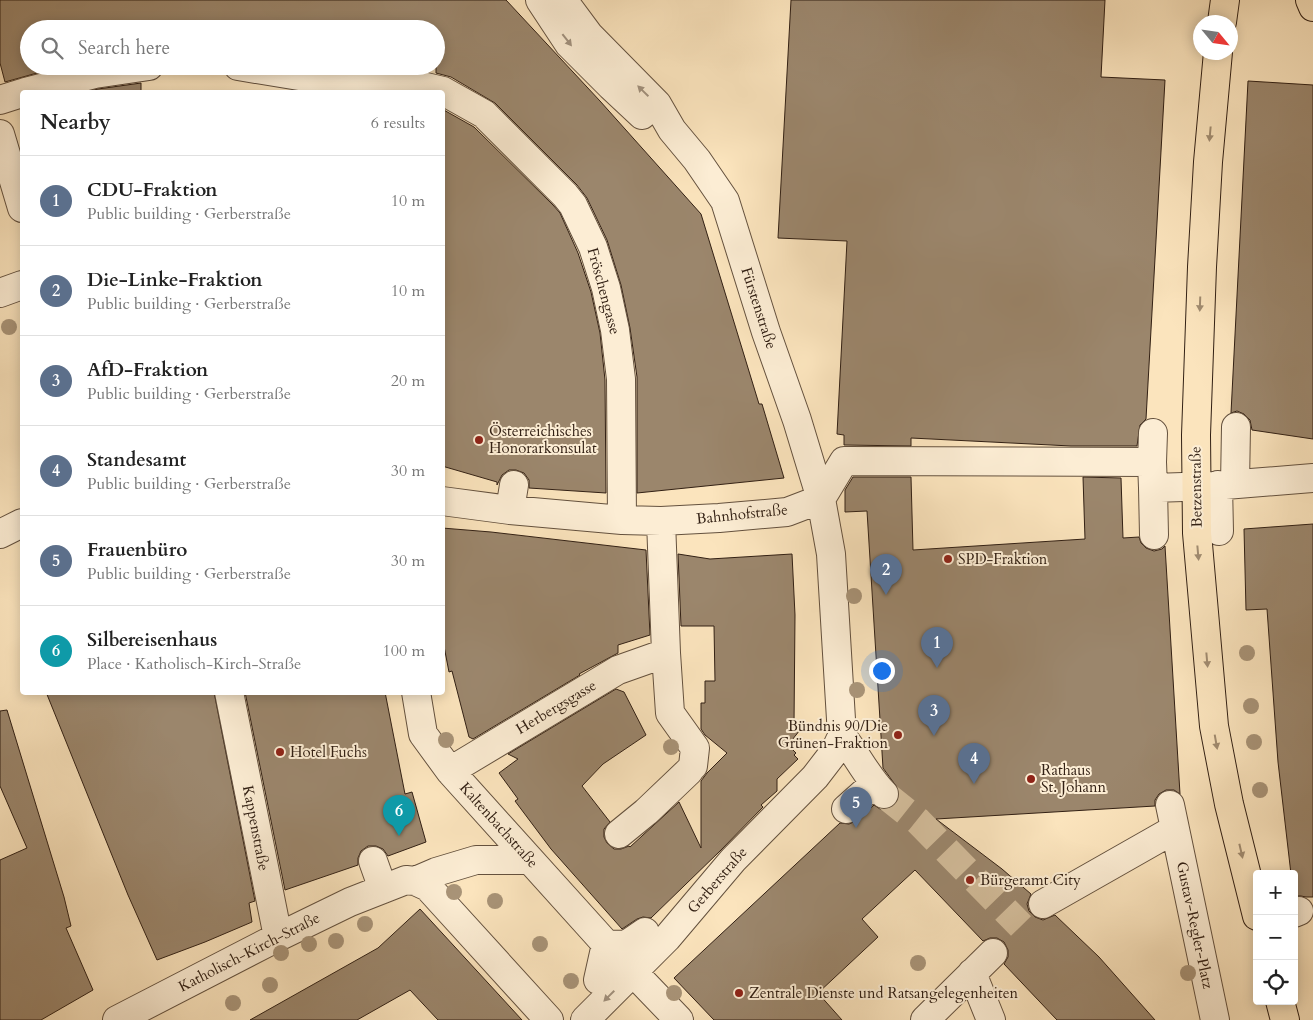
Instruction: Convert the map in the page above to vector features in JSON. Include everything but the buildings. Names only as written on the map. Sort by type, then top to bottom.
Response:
[{"type":"main road","points":[[1223,15],[1225,0]]},
{"type":"main road","points":[[1310,0],[1313,7]]},
{"type":"main road","name":"Betzenstraße","points":[[1217,60],[1202,267],[1196,435],[1216,485],[1197,532],[1214,726],[1227,795],[1257,915]]},
{"type":"main road","points":[[1281,1005],[1285,1020]]},
{"type":"street","name":"Fürstenstraße","points":[[540,0],[569,44],[611,86],[644,117],[672,130]]},
{"type":"street","name":"Fürstenstraße","points":[[563,0],[589,35],[656,104],[672,130],[697,160],[725,201],[821,499]]},
{"type":"street","points":[[35,90],[91,75]]},
{"type":"street","name":"Fröschengasse","points":[[269,75],[300,84],[379,75]]},
{"type":"street","name":"Fröschengasse","points":[[402,75],[443,90]]},
{"type":"street","name":"Fröschengasse","points":[[430,75],[443,90]]},
{"type":"street","name":"Fröschengasse","points":[[445,92],[472,113],[484,114],[565,195],[573,205],[593,247],[606,288],[615,330],[621,379],[622,520]]},
{"type":"street","points":[[0,100],[20,94]]},
{"type":"street","points":[[0,134],[20,201]]},
{"type":"street","points":[[0,292],[20,286]]},
{"type":"street","points":[[1219,531],[1216,485],[1236,427]]},
{"type":"street","points":[[846,809],[879,789],[842,736],[832,554],[821,499],[844,461],[1042,453],[1147,459],[1216,485],[1313,478]]},
{"type":"street","points":[[1147,459],[1154,535]]},
{"type":"street","name":"Bahnhofstraße","points":[[445,501],[512,497],[622,520],[661,521],[788,512],[821,499]]},
{"type":"street","points":[[619,834],[646,812],[691,769],[695,748],[670,713],[661,521]]},
{"type":"street","points":[[0,534],[20,524]]},
{"type":"street","name":"Herbergsgasse","points":[[450,771],[618,670],[666,653]]},
{"type":"street","name":"Kappenstraße","points":[[229,695],[225,722],[278,937]]},
{"type":"street","name":"Kaltenbachstraße","points":[[416,695],[422,734],[450,771],[606,944],[679,1020]]},
{"type":"street","name":"Gerberstraße","points":[[585,1020],[667,938],[733,860],[815,777],[835,751],[842,736]]},
{"type":"street","name":"Gustav-Regler-Platz","points":[[1043,904],[1172,817],[1215,1020]]},
{"type":"street","name":"Katholisch-Kirch-Straße","points":[[117,1020],[350,902],[406,880],[415,881],[436,872],[476,860],[530,860]]},
{"type":"street","points":[[373,861],[383,889]]},
{"type":"street","points":[[415,881],[428,887],[444,902],[550,1020]]},
{"type":"street","points":[[598,980],[606,944],[626,945],[646,932]]},
{"type":"street","points":[[925,1020],[993,953]]},
{"type":"street","points":[[972,973],[991,1020]]},
{"type":"tunnel","points":[[884,794],[918,821],[1021,926]]},
{"type":"place","name":"Österreichisches Honorarkonsulat","points":[[479,440]]},
{"type":"place","name":"SPD-Fraktion","points":[[948,559]]},
{"type":"place","name":"Die-Linke-Fraktion","points":[[886,595]]},
{"type":"place","name":"CDU-Fraktion","points":[[937,668]]},
{"type":"place","name":"Bündnis 90/Die Grünen-Fraktion","points":[[898,735]]},
{"type":"place","name":"AfD-Fraktion","points":[[934,736]]},
{"type":"place","name":"Hotel Fuchs","points":[[280,752]]},
{"type":"place","name":"Rathaus St. Johann","points":[[1031,779]]},
{"type":"place","name":"Standesamt","points":[[974,784]]},
{"type":"place","name":"Frauenbüro","points":[[856,828]]},
{"type":"place","name":"Silbereisenhaus","points":[[399,836]]},
{"type":"place","name":"Bürgeramt City","points":[[970,880]]},
{"type":"place","name":"Zentrale Dienste und Ratsangelegenheiten","points":[[739,993]]}]
